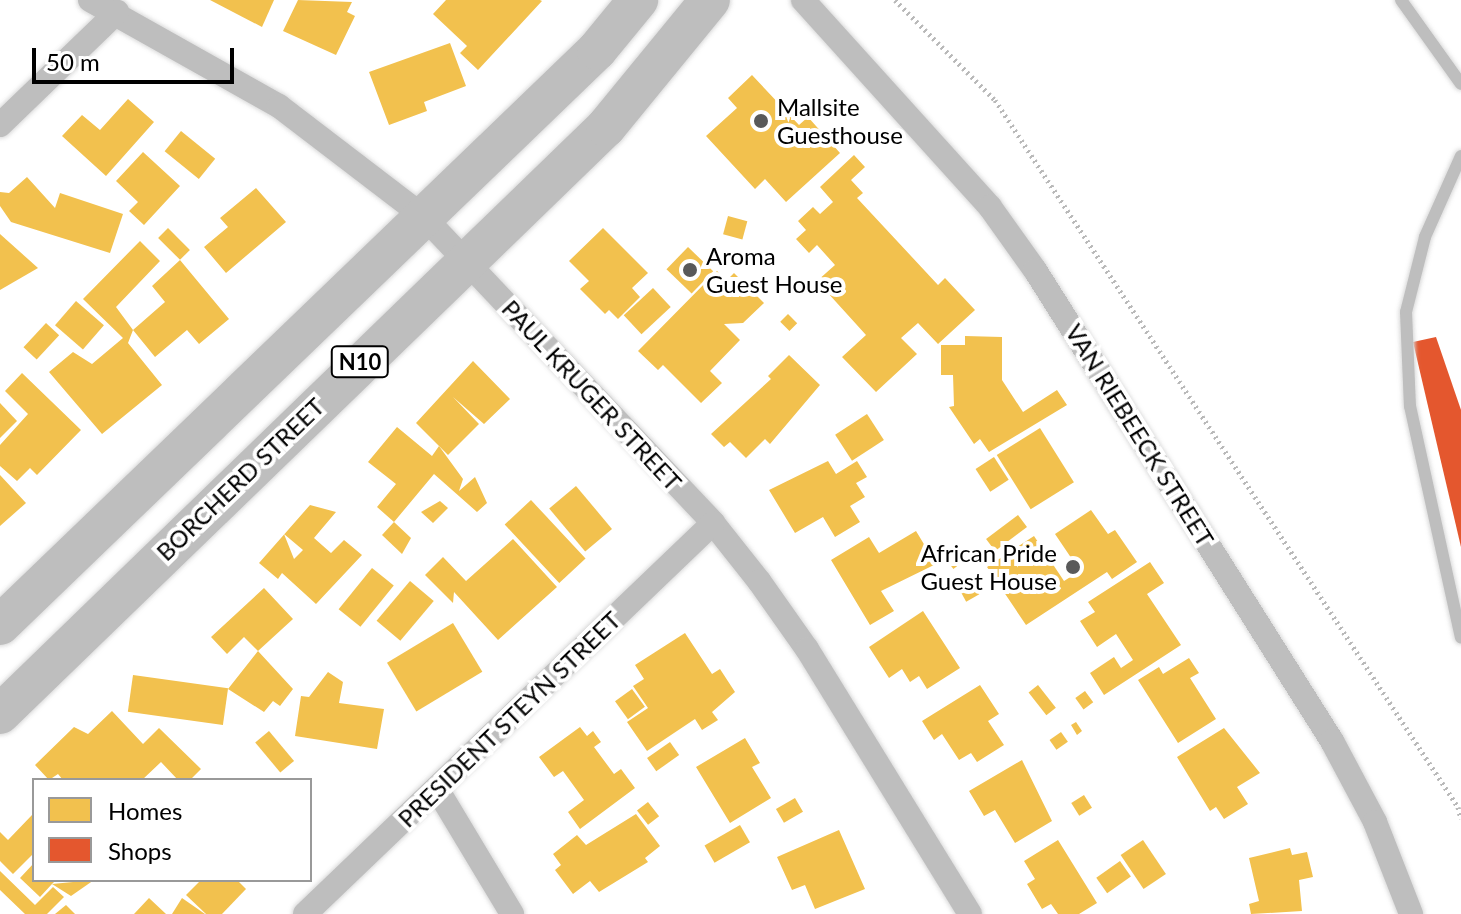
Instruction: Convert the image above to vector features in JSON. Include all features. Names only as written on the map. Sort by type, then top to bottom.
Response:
[{"type":"highway","name":"N10","points":[[0,625],[597,50],[638,0]]},
{"type":"highway","name":"BORCHERD STREET","points":[[0,714],[465,259],[606,127],[710,0]]},
{"type":"street","name":"PAUL KRUGER STREET","points":[[90,0],[117,12],[279,106],[424,217],[465,259],[713,523],[807,649],[970,914]]},
{"type":"street","name":"VAN RIEBEECK STREET","points":[[803,0],[990,207],[1035,270],[1332,741],[1375,822],[1411,914]]},
{"type":"street","points":[[0,125],[117,12]]},
{"type":"street","name":"PRESIDENT STEYN STREET","points":[[305,914],[713,523]]},
{"type":"street","points":[[437,789],[512,914]]},
{"type":"lane","points":[[1401,0],[1461,84]]},
{"type":"lane","points":[[1461,156],[1425,237],[1406,312],[1410,406],[1461,637]]},
{"type":"path","points":[[895,0],[995,100],[1458,807],[1461,819]]},
{"type":"building: Homes","points":[[210,0],[274,0],[262,27]]},
{"type":"building: Homes","points":[[298,0],[352,2],[347,12],[355,16],[336,55],[283,31]]},
{"type":"building: Homes","points":[[446,0],[542,1],[478,70],[460,53],[467,46],[433,14]]},
{"type":"building: Homes","points":[[450,43],[466,86],[424,102],[427,111],[389,125],[369,72]]},
{"type":"building: Homes","points":[[752,75],[799,125],[808,117],[840,153],[786,202],[765,179],[755,189],[706,136],[737,108],[728,98]]},
{"type":"building: Homes","points":[[128,99],[154,122],[106,176],[62,136],[82,115],[100,130]]},
{"type":"building: Homes","points":[[181,131],[215,159],[199,179],[165,151]]},
{"type":"building: Homes","points":[[143,152],[180,186],[144,225],[129,211],[138,202],[116,181]]},
{"type":"building: Homes","points":[[854,155],[865,167],[851,180],[863,193],[857,198],[938,285],[945,278],[975,310],[938,344],[918,323],[901,338],[917,354],[876,392],[842,357],[866,335],[817,281],[835,265],[817,245],[809,253],[796,239],[806,230],[798,221],[813,207],[820,214],[833,202],[820,187]]},
{"type":"building: Homes","points":[[27,177],[55,208],[60,193],[123,214],[110,253],[11,222],[0,206],[0,192],[9,193]]},
{"type":"building: Homes","points":[[256,188],[286,222],[226,273],[204,247],[228,227],[220,218]]},
{"type":"building: Homes","points":[[728,216],[747,221],[742,240],[723,234]]},
{"type":"building: Homes","points":[[168,228],[190,250],[180,260],[158,238]]},
{"type":"building: Homes","points":[[603,228],[648,273],[632,288],[640,297],[618,319],[609,310],[605,314],[580,289],[589,281],[569,261]]},
{"type":"building: Homes","points":[[0,234],[38,268],[0,290]]},
{"type":"building: Homes","points":[[140,241],[160,261],[116,307],[133,330],[128,343],[162,385],[102,434],[49,372],[73,352],[92,364],[123,338],[83,299]]},
{"type":"building: Homes","name":"Aroma Guest House","points":[[688,247],[713,271],[692,294],[666,269]]},
{"type":"building: Homes","points":[[180,260],[229,319],[199,344],[187,330],[155,357],[133,330],[165,302],[152,286]]},
{"type":"building: Homes","points":[[717,271],[727,280],[734,273],[764,303],[743,323],[724,324],[740,340],[710,371],[722,383],[701,403],[663,365],[658,370],[638,351]]},
{"type":"building: Homes","points":[[653,288],[671,307],[641,334],[624,315]]},
{"type":"building: Homes","points":[[76,301],[104,325],[83,349],[55,325]]},
{"type":"building: Homes","points":[[788,314],[797,323],[789,331],[780,322]]},
{"type":"building: Homes","points":[[46,323],[59,335],[37,359],[23,347]]},
{"type":"building: Homes","points":[[965,336],[1002,337],[1002,380],[1023,412],[1057,390],[1067,405],[989,452],[980,439],[974,444],[949,407],[954,406],[953,375],[941,375],[941,345],[965,345]]},
{"type":"building: Homes","points":[[789,355],[820,385],[770,444],[765,439],[746,458],[730,442],[724,447],[711,434],[771,379],[768,376]]},
{"type":"building: Homes","points":[[473,361],[510,399],[484,424],[453,397],[479,424],[448,455],[416,423]]},
{"type":"building: Homes","points":[[22,373],[81,430],[37,475],[30,468],[17,481],[0,466],[0,445],[28,414],[5,391]]},
{"type":"building: Homes","points":[[0,403],[17,421],[0,438]]},
{"type":"building: Homes","points":[[867,414],[884,440],[852,461],[835,435]]},
{"type":"building: Homes","points":[[397,427],[432,456],[439,446],[463,479],[459,491],[475,477],[487,503],[477,512],[434,474],[394,522],[377,507],[396,484],[368,462]]},
{"type":"building: Homes","points":[[1040,428],[1074,482],[1031,509],[997,455]]},
{"type":"building: Homes","points":[[994,457],[1009,480],[990,492],[976,469]]},
{"type":"building: Homes","points":[[828,461],[836,474],[857,461],[867,477],[856,483],[865,497],[850,506],[860,522],[835,537],[823,517],[795,533],[769,490]]},
{"type":"building: Homes","points":[[0,475],[26,503],[0,526]]},
{"type":"building: Homes","points":[[576,486],[612,529],[585,551],[549,508]]},
{"type":"building: Homes","points":[[531,500],[586,559],[559,583],[505,525]]},
{"type":"building: Homes","points":[[440,501],[448,508],[433,523],[421,512]]},
{"type":"building: Homes","points":[[310,505],[336,512],[314,538],[331,553],[344,540],[362,555],[316,604],[282,573],[278,579],[259,563],[284,534]],"holes":[[[284,534],[303,550],[294,559]]]},
{"type":"building: Homes","points":[[1091,510],[1108,534],[1115,530],[1137,562],[1112,579],[1107,572],[1026,625],[987,567],[1034,536],[1064,581],[1080,571],[1055,534]]},
{"type":"building: Homes","points":[[1018,515],[1027,527],[995,551],[986,539]]},
{"type":"building: Homes","points":[[394,522],[411,538],[402,554],[382,535]]},
{"type":"building: Homes","points":[[916,531],[936,564],[881,591],[894,611],[870,625],[831,560],[869,537],[879,553]]},
{"type":"building: Homes","points":[[513,539],[557,587],[498,640],[454,592],[453,603],[425,575],[443,557],[466,581]]},
{"type":"building: Homes","points":[[951,548],[962,562],[953,569],[942,555]]},
{"type":"building: Homes","points":[[1150,562],[1164,583],[1147,594],[1181,645],[1104,695],[1090,673],[1114,657],[1121,668],[1133,660],[1116,634],[1097,647],[1080,621],[1095,612],[1088,602]]},
{"type":"building: Homes","points":[[372,568],[394,586],[360,627],[339,609]]},
{"type":"building: Homes","points":[[410,581],[434,601],[400,641],[377,621]]},
{"type":"building: Homes","points":[[973,583],[979,594],[966,602],[960,590]]},
{"type":"building: Homes","points":[[264,588],[293,619],[258,651],[244,637],[227,654],[211,637]]},
{"type":"building: Homes","points":[[923,611],[960,668],[927,689],[919,676],[910,682],[902,669],[889,678],[869,647]]},
{"type":"building: Homes","points":[[453,623],[482,672],[416,712],[387,663]]},
{"type":"building: Homes","points":[[685,633],[712,674],[720,669],[735,692],[712,712],[718,720],[702,730],[695,719],[647,751],[627,722],[648,708],[633,686],[644,679],[635,665]]},
{"type":"building: Homes","points":[[258,651],[293,689],[280,706],[273,701],[264,712],[228,689]]},
{"type":"building: Homes","points":[[1189,658],[1199,673],[1190,678],[1216,719],[1178,743],[1138,680],[1159,667],[1163,674]]},
{"type":"building: Homes","points":[[328,672],[343,682],[339,703],[384,709],[377,749],[295,736],[301,696],[309,697]]},
{"type":"building: Homes","points":[[133,675],[228,688],[223,725],[128,712]]},
{"type":"building: Homes","points":[[980,685],[999,714],[988,721],[1004,745],[977,762],[971,753],[959,760],[942,734],[934,740],[922,721]]},
{"type":"building: Homes","points":[[1038,685],[1056,708],[1046,715],[1029,692]]},
{"type":"building: Homes","points":[[632,689],[645,707],[628,719],[615,701]]},
{"type":"building: Homes","points":[[1085,691],[1093,702],[1084,709],[1075,698]]},
{"type":"building: Homes","points":[[112,711],[143,744],[159,728],[201,769],[192,778],[176,778],[161,762],[144,778],[61,778],[58,774],[47,778],[35,765],[74,727],[88,734]]},
{"type":"building: Homes","points":[[1076,722],[1082,731],[1077,735],[1071,725]]},
{"type":"building: Homes","points":[[580,727],[587,736],[593,731],[601,742],[594,747],[614,774],[621,769],[635,788],[580,829],[568,812],[584,800],[563,771],[554,777],[539,757]]},
{"type":"building: Homes","points":[[1224,728],[1260,773],[1237,787],[1248,804],[1224,819],[1216,807],[1210,811],[1177,757]]},
{"type":"building: Homes","points":[[269,731],[294,761],[280,772],[255,743]]},
{"type":"building: Homes","points":[[1061,732],[1068,742],[1056,750],[1050,740]]},
{"type":"building: Homes","points":[[745,738],[760,763],[752,767],[771,798],[730,823],[696,767]]},
{"type":"building: Homes","points":[[670,742],[679,755],[656,771],[647,758]]},
{"type":"building: Homes","points":[[1022,760],[1052,821],[1015,843],[995,810],[984,816],[969,791]]},
{"type":"building: Homes","points":[[1084,795],[1092,808],[1079,816],[1071,803]]},
{"type":"building: Homes","points":[[795,798],[803,812],[784,823],[776,809]]},
{"type":"building: Homes","points":[[648,802],[659,816],[648,825],[637,811]]},
{"type":"building: Homes","points":[[636,814],[660,846],[645,858],[648,862],[599,892],[590,881],[573,894],[555,870],[561,865],[553,854],[577,835],[586,845]]},
{"type":"building: Homes","points":[[32,815],[32,855],[13,874],[0,861],[0,832],[8,840]]},
{"type":"building: Homes","points":[[740,825],[750,842],[714,863],[704,846]]},
{"type":"building: Homes","points":[[839,830],[865,889],[815,909],[805,885],[792,890],[777,857]]},
{"type":"building: Homes","points":[[1058,840],[1097,903],[1079,914],[1058,914],[1051,904],[1042,909],[1027,884],[1035,879],[1024,861]]},
{"type":"building: Homes","points":[[1143,840],[1166,874],[1144,889],[1121,855]]},
{"type":"building: Homes","points":[[1290,848],[1292,855],[1307,852],[1313,877],[1299,880],[1302,911],[1251,914],[1249,904],[1259,901],[1249,858]]},
{"type":"building: Homes","points":[[1120,861],[1131,877],[1107,893],[1096,878]]},
{"type":"building: Homes","points":[[32,865],[32,882],[54,882],[40,897],[20,878]]},
{"type":"building: Homes","points":[[0,871],[35,905],[53,887],[64,897],[47,914],[25,914],[0,890]]},
{"type":"building: Homes","points":[[91,882],[71,896],[52,884]]},
{"type":"building: Homes","points":[[199,882],[239,882],[246,889],[222,914],[206,914],[186,895]]},
{"type":"building: Homes","points":[[149,898],[166,914],[134,914]]},
{"type":"building: Homes","points":[[182,898],[205,914],[172,914]]},
{"type":"building: Homes","points":[[66,905],[75,914],[55,914]]},
{"type":"building: Shops","points":[[1436,337],[1461,410],[1461,547],[1413,342]]},
{"type":"place","name":"Mallsite Guesthouse","points":[[761,121]]},
{"type":"place","name":"Aroma Guest House","points":[[690,270]]},
{"type":"place","name":"African Pride Guest House","points":[[1073,567]]}]
